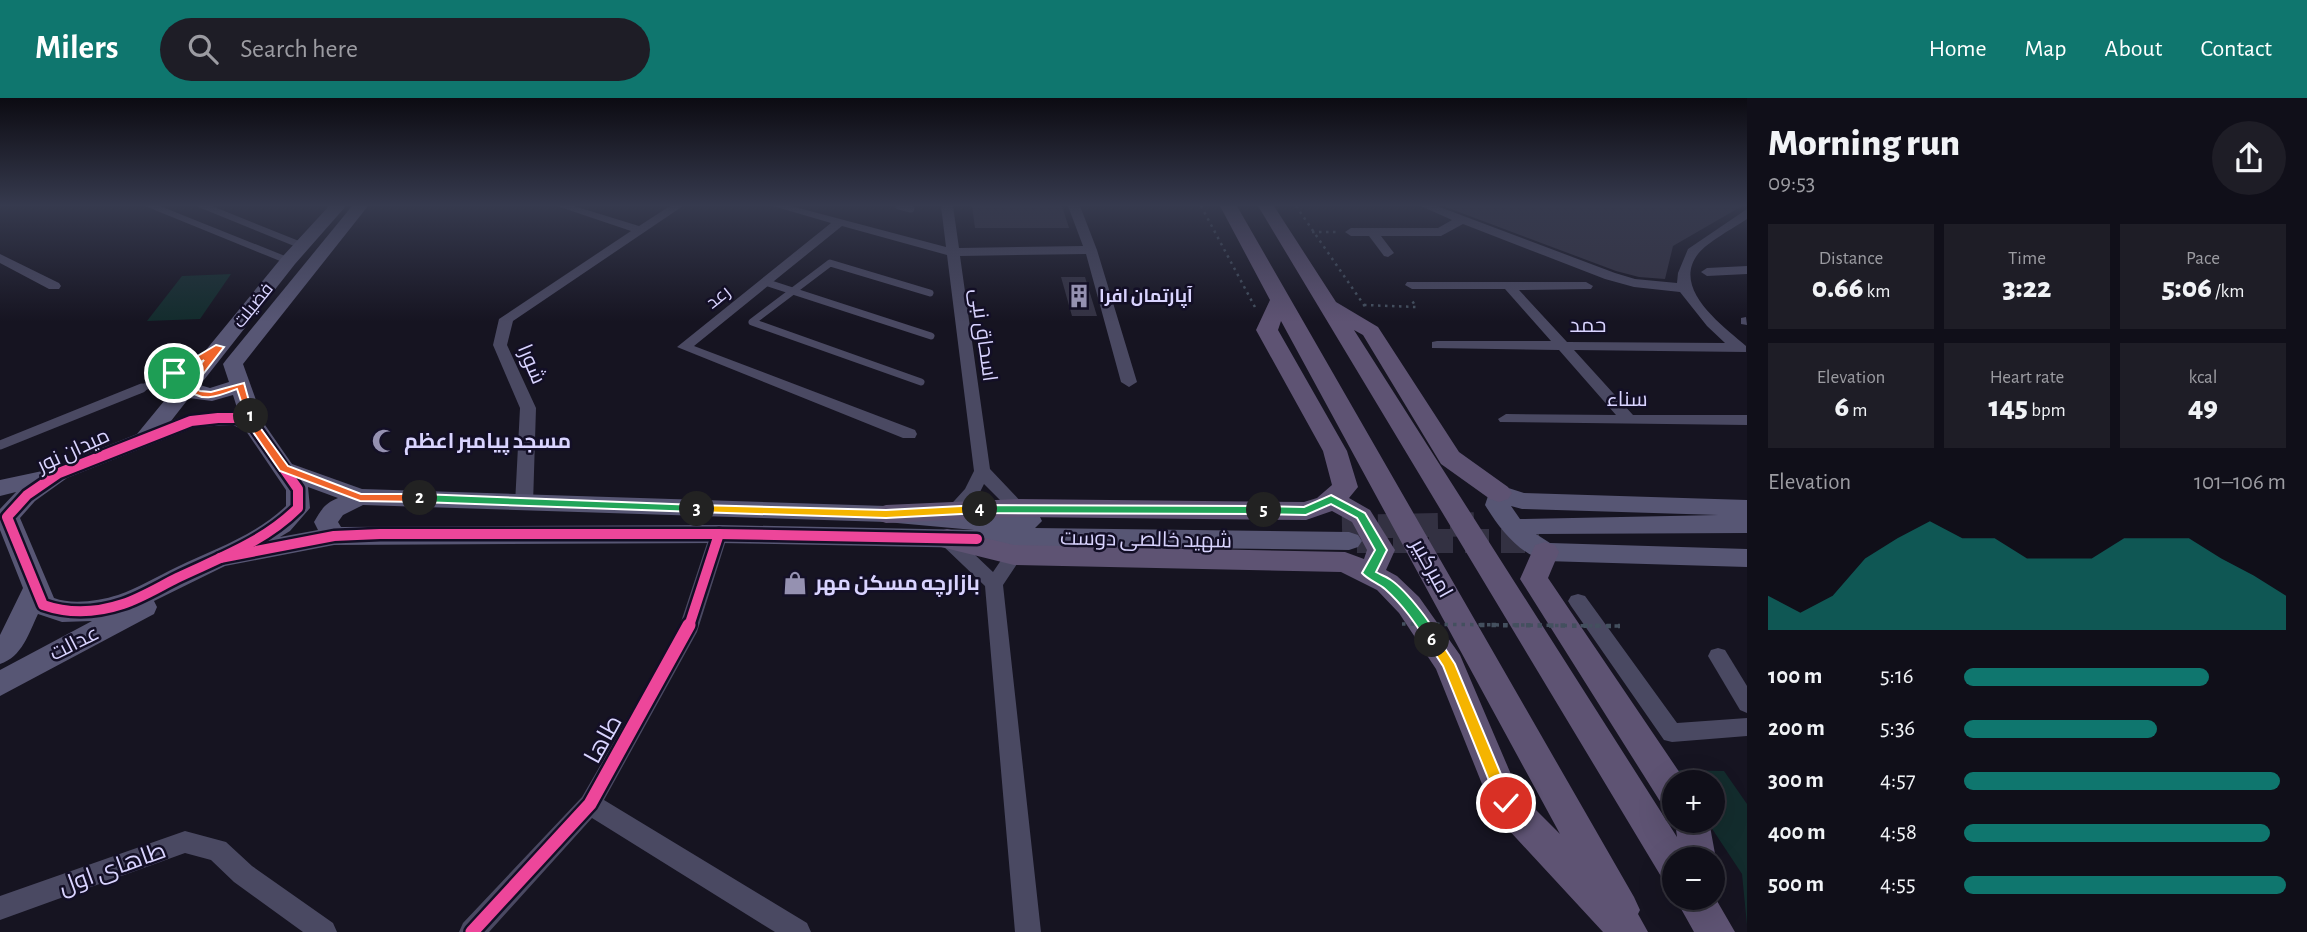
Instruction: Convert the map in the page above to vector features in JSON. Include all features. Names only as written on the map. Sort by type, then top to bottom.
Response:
[{"type":"main road","name":"امیرکبیر","points":[[1249,245],[1384,481],[1632,932]]},
{"type":"main road","points":[[1290,245],[1663,847]]},
{"type":"main road","points":[[947,539],[1022,530],[1306,511],[1331,499],[1345,487],[1335,451],[1267,330],[1280,301]]},
{"type":"main road","points":[[1327,305],[1371,331],[1450,458],[1499,493]]},
{"type":"main road","points":[[1331,499],[1361,516],[1381,550],[1368,573]]},
{"type":"main road","points":[[886,514],[954,511],[1022,530],[1345,562],[1387,583],[1409,605],[1449,664],[1506,803],[1632,932]]},
{"type":"main road","points":[[1537,539],[1534,579],[1662,775]]},
{"type":"street","points":[[251,245],[289,260],[313,264]]},
{"type":"street","points":[[303,245],[326,248]]},
{"type":"street","name":"فضیلت","points":[[145,439],[303,245]]},
{"type":"street","name":"فضیلت","points":[[254,426],[233,363],[328,245]]},
{"type":"street","name":"شورا","points":[[524,504],[528,408],[500,345],[506,319],[617,245]]},
{"type":"street","name":"رعد","points":[[812,245],[684,347],[909,435]]},
{"type":"street","points":[[924,245],[952,252],[1091,250]]},
{"type":"street","name":"اسحاق نبی","points":[[951,245],[982,471]]},
{"type":"street","points":[[1089,245],[1129,382]]},
{"type":"street","points":[[1382,245],[1388,253]]},
{"type":"street","points":[[1530,245],[1634,283],[1684,288]]},
{"type":"street","points":[[1702,245],[1692,252],[1684,274],[1684,288],[1712,323],[1743,351]]},
{"type":"street","points":[[0,258],[54,286]]},
{"type":"street","points":[[1707,272],[1747,270]]},
{"type":"street","points":[[1412,285],[1586,286]]},
{"type":"street","points":[[1509,286],[1629,420]]},
{"type":"street","name":"حمد","points":[[1437,345],[1743,351]]},
{"type":"street","points":[[188,386],[197,394],[212,395],[241,385]]},
{"type":"street","name":"میدان نور","points":[[237,418],[254,426],[298,489],[298,508],[281,525],[220,558],[123,604],[90,611],[62,612],[43,606],[37,588],[7,532],[7,517],[27,495],[59,473],[191,421],[237,418]]},
{"type":"street","name":"سناء","points":[[1506,419],[1747,420]]},
{"type":"street","points":[[284,469],[360,498],[886,514],[980,530]]},
{"type":"street","points":[[954,511],[972,492],[982,471]]},
{"type":"street","points":[[982,471],[1022,530],[994,584],[1028,932]]},
{"type":"street","points":[[0,488],[59,473]]},
{"type":"street","points":[[1747,508],[1522,500],[1499,493],[1497,505],[1509,524],[1532,544],[1537,539],[1747,524]]},
{"type":"street","points":[[334,536],[326,522],[334,509],[360,498]]},
{"type":"street","points":[[220,558],[334,536],[719,534],[947,539],[980,530]]},
{"type":"street","name":"شهید خالصی دوست","points":[[980,530],[1345,534]]},
{"type":"street","name":"طاها","points":[[472,932],[590,804],[687,632],[719,534]]},
{"type":"street","points":[[947,539],[994,584]]},
{"type":"street","points":[[1537,539],[1747,542]]},
{"type":"street","points":[[1537,539],[1747,558]]},
{"type":"street","name":"عدالت","points":[[0,684],[58,650],[138,612],[181,576]]},
{"type":"street","name":"عدالت","points":[[0,653],[12,640],[37,588]]},
{"type":"street","points":[[1578,601],[1672,733],[1747,727]]},
{"type":"street","points":[[1718,656],[1747,704]]},
{"type":"street","points":[[590,804],[798,932]]},
{"type":"street","name":"طاهای اول","points":[[0,908],[185,842],[218,850],[243,873],[324,932]]},
{"type":"lane","points":[[921,382],[752,323],[830,264],[930,293]]},
{"type":"lane","points":[[765,282],[930,336]]},
{"type":"lane","points":[[0,445],[126,396],[220,347]]},
{"type":"path","points":[[1222,245],[1267,330]]},
{"type":"path","points":[[1321,245],[1372,316]]},
{"type":"path","points":[[1364,305],[1416,307],[1402,285],[1412,285]]},
{"type":"path","points":[[1402,624],[1620,626],[1616,617]]},
{"type":"green space","points":[[231,274],[200,319],[147,321],[182,276]]},
{"type":"green space","points":[[1725,772],[1747,804],[1747,925],[1742,874],[1715,833],[1725,833]]},
{"type":"building","points":[[1547,245],[1675,245],[1665,279],[1639,277]]},
{"type":"building","name":"آپارتمان افرا","points":[[1061,277],[1085,277],[1097,316],[1072,316]]},
{"type":"tunnel","points":[[1342,527],[1482,524]]},
{"type":"tunnel","points":[[1357,541],[1539,541]]},
{"type":"cycle path","points":[[218,418],[237,418],[254,426],[298,489],[298,508],[281,525],[257,540],[123,604],[90,611],[62,612],[43,605],[7,517],[27,495],[59,473],[191,421],[218,418]]},
{"type":"cycle path","points":[[220,558],[334,536],[380,534],[719,534],[977,539]]},
{"type":"cycle path","points":[[472,932],[590,804],[687,632],[719,534]]},
{"type":"place","name":"آپارتمان افرا","points":[[1079,296]]},
{"type":"place","name":"مسجد پیامبر اعظم","points":[[384,441]]},
{"type":"place","name":"بازارچه مسکن مهر","points":[[795,583]]},
{"type":"route","points":[[174,373],[220,347],[188,386],[197,394],[212,395],[241,385],[254,426],[284,469],[360,498],[401,497],[524,504],[886,514],[1018,508],[1306,511],[1331,499],[1361,516],[1381,550],[1368,573],[1387,583],[1409,605],[1449,664],[1506,803]]}]
